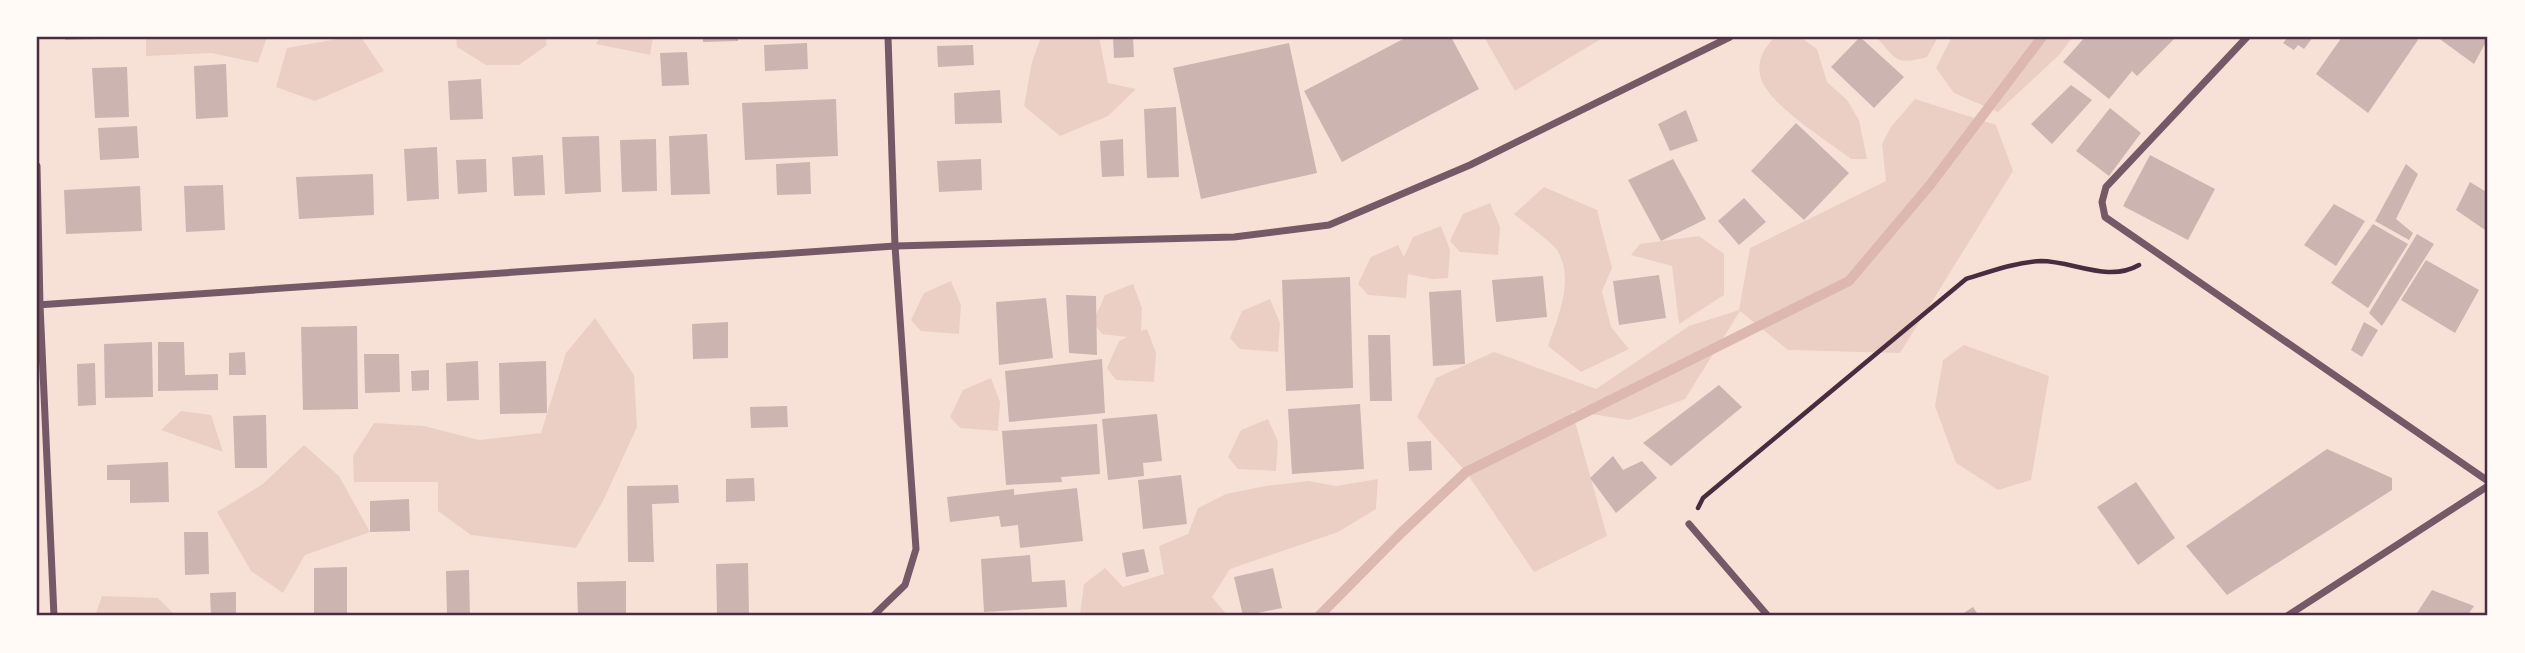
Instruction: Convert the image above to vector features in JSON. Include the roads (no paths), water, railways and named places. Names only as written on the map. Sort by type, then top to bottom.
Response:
[{"type":"street","points":[[873,616],[905,585],[916,549],[895,246],[888,37]]},
{"type":"street","points":[[38,305],[895,246],[1234,237],[1329,225],[1470,165],[1730,37]]},
{"type":"street","points":[[2247,37],[2106,187],[2102,202],[2105,217],[2488,481]]},
{"type":"street","points":[[37,166],[38,305],[54,616]]},
{"type":"street","points":[[2287,616],[2488,486]]},
{"type":"street","points":[[1689,524],[1768,616]]},
{"type":"waterway","points":[[1319,616],[1466,472],[1849,281],[1930,185],[2042,37]]}]
